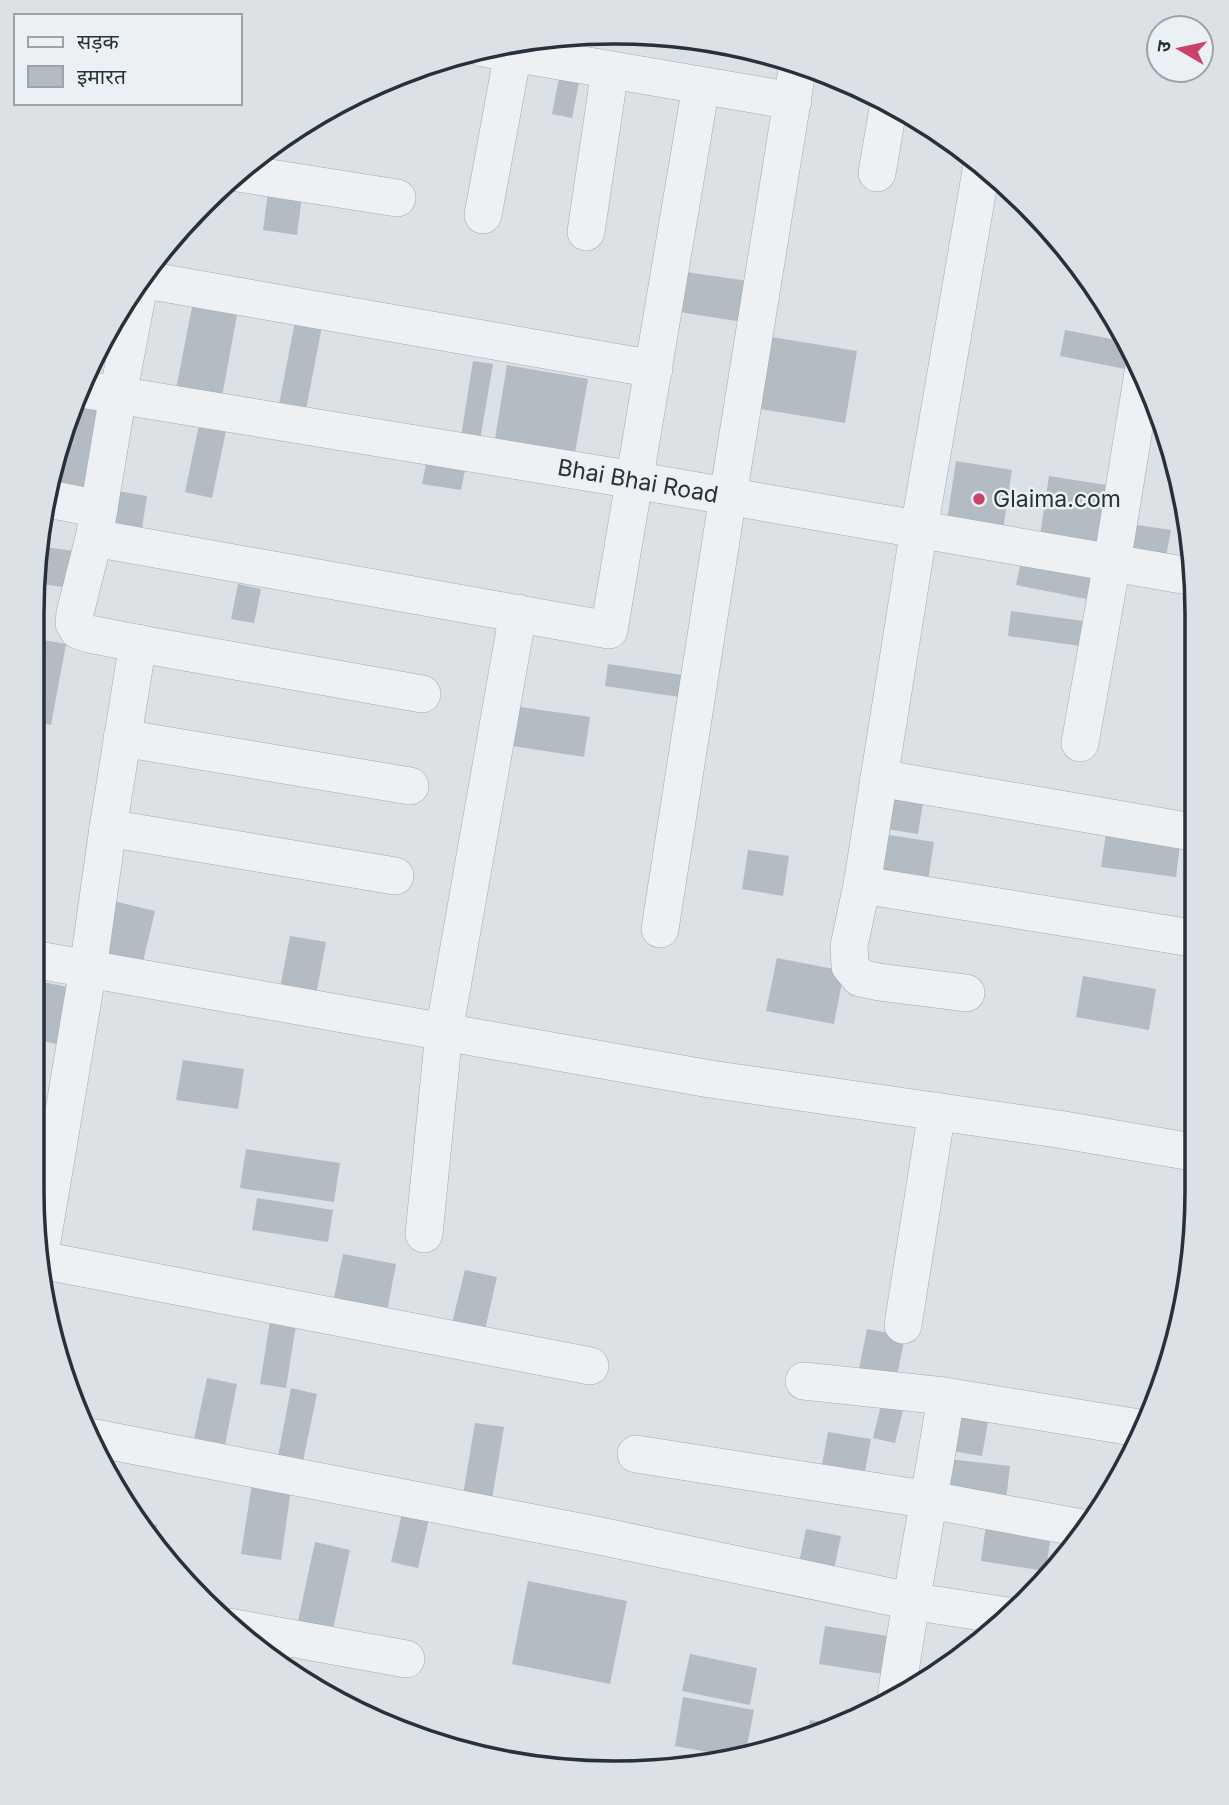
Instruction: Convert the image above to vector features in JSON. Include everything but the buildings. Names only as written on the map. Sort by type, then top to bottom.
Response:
[{"type":"street","points":[[512,53],[793,101]]},
{"type":"street","points":[[483,215],[498,56]]},
{"type":"street","points":[[586,232],[610,70]]},
{"type":"street","points":[[660,929],[727,496],[797,74]]},
{"type":"street","points":[[55,503],[97,523],[518,614],[609,630],[701,86]]},
{"type":"street","points":[[877,173],[887,113]]},
{"type":"street","points":[[251,175],[397,198]]},
{"type":"street","points":[[966,993],[860,978],[850,966],[849,946],[862,885],[919,529],[980,176]]},
{"type":"street","points":[[152,281],[654,369]]},
{"type":"street","points":[[135,304],[97,523],[74,623],[78,630],[422,694]]},
{"type":"street","name":"Bhai Bhai Road","points":[[90,390],[634,480],[1184,575]]},
{"type":"street","points":[[1080,743],[1140,392]]},
{"type":"street","points":[[424,1234],[444,1032],[518,614]]},
{"type":"street","points":[[45,1224],[88,969],[138,643]]},
{"type":"street","points":[[122,737],[411,786]]},
{"type":"street","points":[[878,778],[1185,831]]},
{"type":"street","points":[[108,828],[395,876]]},
{"type":"street","points":[[862,885],[1185,937]]},
{"type":"street","points":[[44,961],[710,1079],[1058,1129],[1185,1151]]},
{"type":"street","points":[[903,1325],[937,1111]]},
{"type":"street","points":[[49,1262],[590,1366]]},
{"type":"street","points":[[804,1381],[946,1397],[1133,1427]]},
{"type":"street","points":[[898,1686],[946,1397]]},
{"type":"street","points":[[101,1439],[600,1536],[910,1601],[997,1614]]},
{"type":"street","points":[[636,1454],[930,1500],[1075,1527]]},
{"type":"street","points":[[252,1631],[406,1658]]},
{"type":"place","name":"Glaima.com","points":[[979,499]]}]
